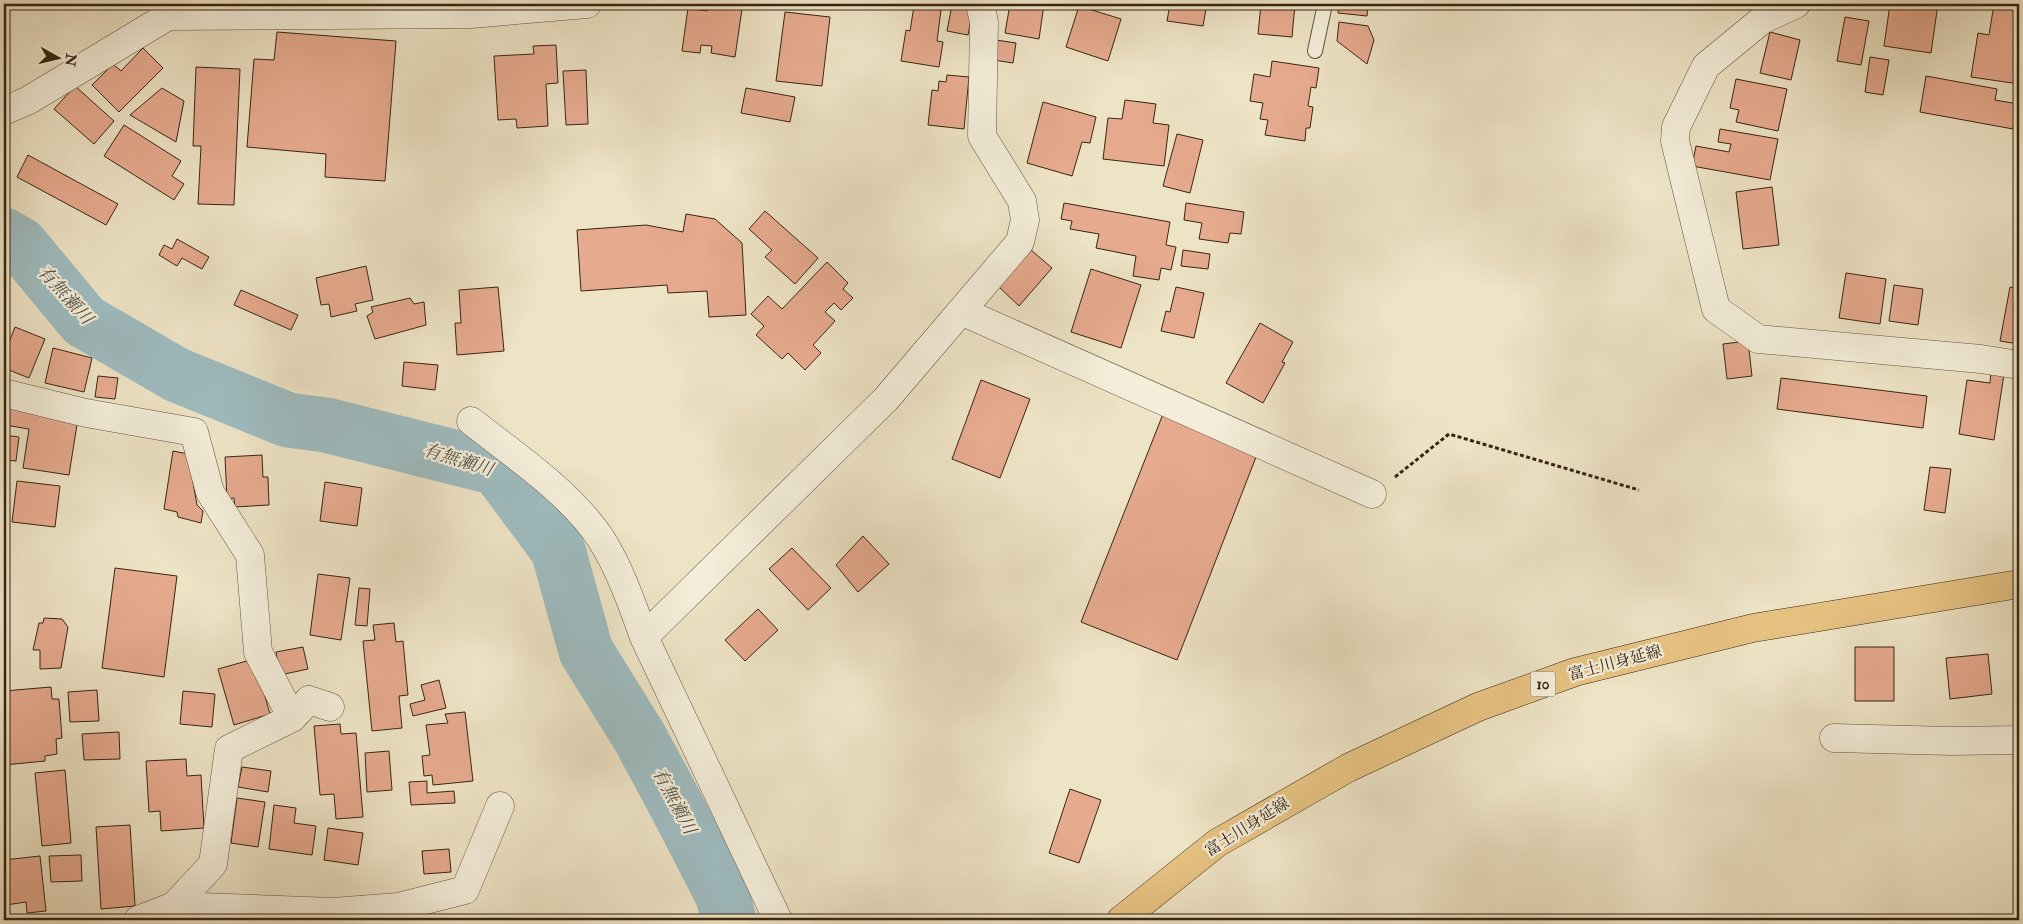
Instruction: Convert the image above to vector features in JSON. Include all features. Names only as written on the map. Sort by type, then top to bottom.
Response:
[{"type":"main road","name":"富士川身延線","points":[[1121,920],[1217,843],[1348,768],[1478,707],[1575,672],[1753,628],[2019,584]]},
{"type":"street","points":[[4,111],[29,100],[175,10],[471,14],[588,4]]},
{"type":"street","points":[[644,637],[886,399],[1020,242],[1025,220],[1022,201],[982,136],[984,22],[980,4]]},
{"type":"street","points":[[1796,4],[1762,20],[1706,66],[1676,127],[1675,142],[1716,309],[1758,339],[1981,358],[2019,365]]},
{"type":"street","points":[[961,311],[1372,494]]},
{"type":"street","points":[[4,393],[86,413],[194,432],[210,492],[250,555],[258,652],[292,718]]},
{"type":"street","points":[[471,421],[557,489],[600,538],[627,590],[644,637],[778,920]]},
{"type":"street","points":[[174,906],[213,864],[228,749],[292,718],[309,700],[330,707]]},
{"type":"street","points":[[1834,738],[1951,741],[2019,740]]},
{"type":"street","points":[[138,920],[174,906],[333,912],[398,907],[466,890],[500,806]]},
{"type":"lane","points":[[1315,51],[1325,4]]},
{"type":"path","points":[[1372,494],[1449,434],[1640,490]]},
{"type":"building","points":[[1010,4],[1044,4],[1039,39],[1005,33]]},
{"type":"building","points":[[1170,4],[1207,4],[1203,26],[1167,21]]},
{"type":"building","points":[[1261,4],[1295,4],[1292,37],[1258,34]]},
{"type":"building","points":[[1339,4],[1368,4],[1367,16],[1338,13]]},
{"type":"building","points":[[1890,4],[1938,4],[1931,53],[1884,46]]},
{"type":"building","points":[[1994,4],[2019,4],[2019,84],[1971,77],[1978,33],[1989,35]]},
{"type":"building","points":[[708,5],[742,9],[735,57],[711,53],[712,46],[701,45],[700,53],[682,51],[688,8],[707,11]]},
{"type":"building","points":[[952,5],[973,8],[968,35],[947,31]]},
{"type":"building","points":[[914,6],[941,10],[937,41],[943,42],[939,67],[901,61],[906,30],[910,31]]},
{"type":"building","points":[[1079,6],[1121,19],[1108,61],[1066,47]]},
{"type":"building","points":[[785,12],[830,17],[822,86],[776,81]]},
{"type":"building","points":[[1845,17],[1869,21],[1861,65],[1837,61]]},
{"type":"building","points":[[1339,22],[1368,26],[1374,40],[1367,64],[1337,41]]},
{"type":"building","points":[[277,32],[396,41],[385,181],[325,177],[326,154],[247,147],[254,59],[274,60]]},
{"type":"building","points":[[1770,32],[1800,40],[1791,80],[1760,73]]},
{"type":"building","points":[[996,40],[1016,43],[1013,63],[993,60]]},
{"type":"building","points":[[556,45],[558,83],[546,84],[548,126],[517,128],[516,119],[498,120],[494,56],[534,54],[533,46]]},
{"type":"building","points":[[143,48],[163,68],[119,112],[92,85],[113,64],[121,71]]},
{"type":"building","points":[[1870,57],[1889,60],[1883,95],[1865,92]]},
{"type":"building","points":[[1272,61],[1319,68],[1316,88],[1311,87],[1308,106],[1313,107],[1310,128],[1306,128],[1305,141],[1265,135],[1268,120],[1260,119],[1263,103],[1250,101],[1254,74],[1270,77]]},
{"type":"building","points":[[196,67],[240,69],[234,205],[198,204],[201,146],[193,146]]},
{"type":"building","points":[[586,70],[588,124],[566,125],[563,71]]},
{"type":"building","points":[[947,75],[969,77],[964,129],[928,125],[932,90],[938,91],[939,81],[946,82]]},
{"type":"building","points":[[1926,76],[1997,89],[1995,100],[2018,104],[2013,129],[1920,112]]},
{"type":"building","points":[[1736,79],[1787,89],[1778,131],[1736,122],[1739,110],[1730,108]]},
{"type":"building","points":[[75,86],[114,121],[94,144],[54,109]]},
{"type":"building","points":[[162,88],[184,101],[176,142],[130,115]]},
{"type":"building","points":[[746,88],[795,97],[790,122],[741,113]]},
{"type":"building","points":[[1125,100],[1156,104],[1153,123],[1169,125],[1164,166],[1103,159],[1108,118],[1122,119]]},
{"type":"building","points":[[1043,102],[1096,117],[1090,143],[1082,142],[1072,176],[1027,163]]},
{"type":"building","points":[[124,125],[181,161],[172,176],[184,184],[174,200],[104,156]]},
{"type":"building","points":[[1720,129],[1778,139],[1770,180],[1692,166],[1696,146],[1729,152],[1731,144],[1718,142]]},
{"type":"building","points":[[1177,134],[1203,140],[1190,193],[1163,186]]},
{"type":"building","points":[[28,155],[118,204],[106,225],[17,177]]},
{"type":"building","points":[[1772,187],[1779,245],[1743,249],[1736,192]]},
{"type":"building","points":[[1064,203],[1170,222],[1166,245],[1176,247],[1171,270],[1161,268],[1159,280],[1133,276],[1136,256],[1096,248],[1099,234],[1070,229],[1072,221],[1061,219]]},
{"type":"building","points":[[1186,203],[1244,212],[1241,234],[1230,233],[1228,243],[1199,239],[1202,223],[1184,220]]},
{"type":"building","points":[[765,211],[818,258],[795,284],[765,257],[772,250],[749,229]]},
{"type":"building","points":[[686,214],[715,219],[742,243],[746,315],[709,317],[707,291],[668,293],[667,285],[581,291],[577,230],[646,225],[683,232]]},
{"type":"building","points":[[177,239],[209,257],[202,269],[182,258],[177,266],[159,255],[164,245],[172,249]]},
{"type":"building","points":[[1031,250],[1052,268],[1019,306],[999,287]]},
{"type":"building","points":[[1183,250],[1210,254],[1208,269],[1181,266]]},
{"type":"building","points":[[827,262],[848,283],[843,289],[853,298],[841,310],[834,303],[825,312],[835,321],[813,345],[821,353],[805,370],[788,353],[782,359],[756,335],[764,326],[751,314],[768,296],[782,309]]},
{"type":"building","points":[[366,266],[373,300],[355,304],[357,311],[331,317],[329,304],[321,305],[316,278]]},
{"type":"building","points":[[1091,269],[1141,285],[1121,348],[1071,332]]},
{"type":"building","points":[[1846,273],[1886,279],[1880,324],[1839,318]]},
{"type":"building","points":[[1894,285],[1923,289],[1918,325],[1889,321]]},
{"type":"building","points":[[498,287],[504,351],[457,355],[455,323],[461,323],[459,290]]},
{"type":"building","points":[[1176,287],[1204,293],[1194,338],[1161,331],[1166,311],[1170,312]]},
{"type":"building","points":[[2010,287],[2019,289],[2019,344],[2000,341]]},
{"type":"building","points":[[241,290],[298,315],[291,330],[234,305]]},
{"type":"building","points":[[410,298],[414,304],[424,302],[426,325],[375,339],[367,316],[373,312],[371,307]]},
{"type":"building","points":[[1260,323],[1293,342],[1282,362],[1285,363],[1263,403],[1226,383]]},
{"type":"building","points":[[15,327],[45,339],[29,378],[4,368],[4,355]]},
{"type":"building","points":[[1748,341],[1752,376],[1727,379],[1723,344]]},
{"type":"building","points":[[53,348],[92,358],[84,392],[45,383]]},
{"type":"building","points":[[404,362],[438,365],[435,390],[402,386]]},
{"type":"building","points":[[1991,372],[2004,374],[1994,440],[1959,434],[1967,380],[1990,383]]},
{"type":"building","points":[[98,376],[118,378],[115,399],[95,397]]},
{"type":"building","points":[[1781,378],[1927,396],[1923,428],[1777,409]]},
{"type":"building","points":[[981,380],[1030,399],[1000,478],[952,459]]},
{"type":"building","points":[[2018,406],[2019,437],[2014,437]]},
{"type":"building","points":[[8,407],[78,418],[69,475],[23,468],[29,429],[5,425]]},
{"type":"building","points":[[1163,414],[1258,452],[1177,660],[1081,622]]},
{"type":"building","points":[[4,435],[19,437],[16,461],[4,460]]},
{"type":"building","points":[[173,451],[188,454],[197,505],[203,511],[201,523],[178,517],[177,512],[164,509]]},
{"type":"building","points":[[262,455],[263,477],[268,477],[269,505],[235,507],[234,498],[227,499],[225,457]]},
{"type":"building","points":[[1930,467],[1951,469],[1945,513],[1924,510]]},
{"type":"building","points":[[17,481],[60,486],[55,527],[12,522]]},
{"type":"building","points":[[325,482],[362,488],[357,526],[320,521]]},
{"type":"building","points":[[863,536],[889,564],[858,592],[836,565]]},
{"type":"building","points":[[792,548],[831,588],[808,610],[769,569]]},
{"type":"building","points":[[115,568],[177,576],[164,677],[102,668]]},
{"type":"building","points":[[318,574],[350,578],[341,640],[310,635]]},
{"type":"building","points":[[359,588],[370,589],[367,626],[355,625]]},
{"type":"building","points":[[758,609],[778,630],[745,661],[725,640]]},
{"type":"building","points":[[44,618],[62,619],[68,627],[61,668],[40,669],[40,650],[33,650],[39,623],[43,623]]},
{"type":"building","points":[[394,623],[396,642],[403,641],[408,695],[399,696],[402,728],[372,731],[363,641],[375,640],[373,625]]},
{"type":"building","points":[[303,647],[308,669],[280,675],[276,652]]},
{"type":"building","points":[[1855,647],[1894,647],[1894,701],[1855,701]]},
{"type":"building","points":[[1988,654],[1992,694],[1950,699],[1946,658]]},
{"type":"building","points":[[254,659],[270,714],[234,725],[218,669]]},
{"type":"building","points":[[439,680],[446,708],[413,716],[410,704],[425,700],[421,685]]},
{"type":"building","points":[[51,687],[52,699],[59,699],[62,738],[56,739],[57,754],[45,756],[45,761],[4,765],[4,739],[8,738],[4,691]]},
{"type":"building","points":[[97,690],[99,721],[70,722],[68,692]]},
{"type":"building","points":[[183,691],[215,694],[212,727],[180,724]]},
{"type":"building","points":[[465,712],[473,781],[433,785],[432,775],[424,776],[422,756],[430,755],[426,725],[448,723],[445,714]]},
{"type":"building","points":[[340,724],[341,734],[356,733],[363,817],[336,819],[334,794],[320,795],[314,726]]},
{"type":"building","points":[[119,732],[120,759],[84,760],[82,734]]},
{"type":"building","points":[[389,751],[392,790],[367,792],[365,753]]},
{"type":"building","points":[[186,759],[187,776],[201,775],[204,828],[161,831],[160,811],[149,812],[146,761]]},
{"type":"building","points":[[242,767],[271,771],[268,792],[238,787]]},
{"type":"building","points":[[65,770],[71,843],[42,846],[35,773]]},
{"type":"building","points":[[427,781],[427,793],[454,791],[455,803],[411,805],[409,782]]},
{"type":"building","points":[[1070,789],[1101,800],[1079,863],[1049,853]]},
{"type":"building","points":[[237,798],[265,802],[258,847],[231,843]]},
{"type":"building","points":[[274,805],[296,808],[294,823],[316,826],[312,855],[269,849]]},
{"type":"building","points":[[130,825],[135,906],[101,909],[96,827]]},
{"type":"building","points":[[328,828],[363,833],[358,865],[324,860]]},
{"type":"building","points":[[449,849],[451,872],[424,874],[422,851]]},
{"type":"building","points":[[81,855],[82,881],[51,882],[49,856]]},
{"type":"building","points":[[40,856],[46,911],[27,913],[26,902],[6,905],[4,860]]},
{"type":"waterway","name":"有無瀬川","points":[[4,235],[21,245],[84,321],[177,375],[288,420],[326,425],[497,468],[558,550],[586,651],[640,738],[675,803],[723,896],[729,920]]}]
